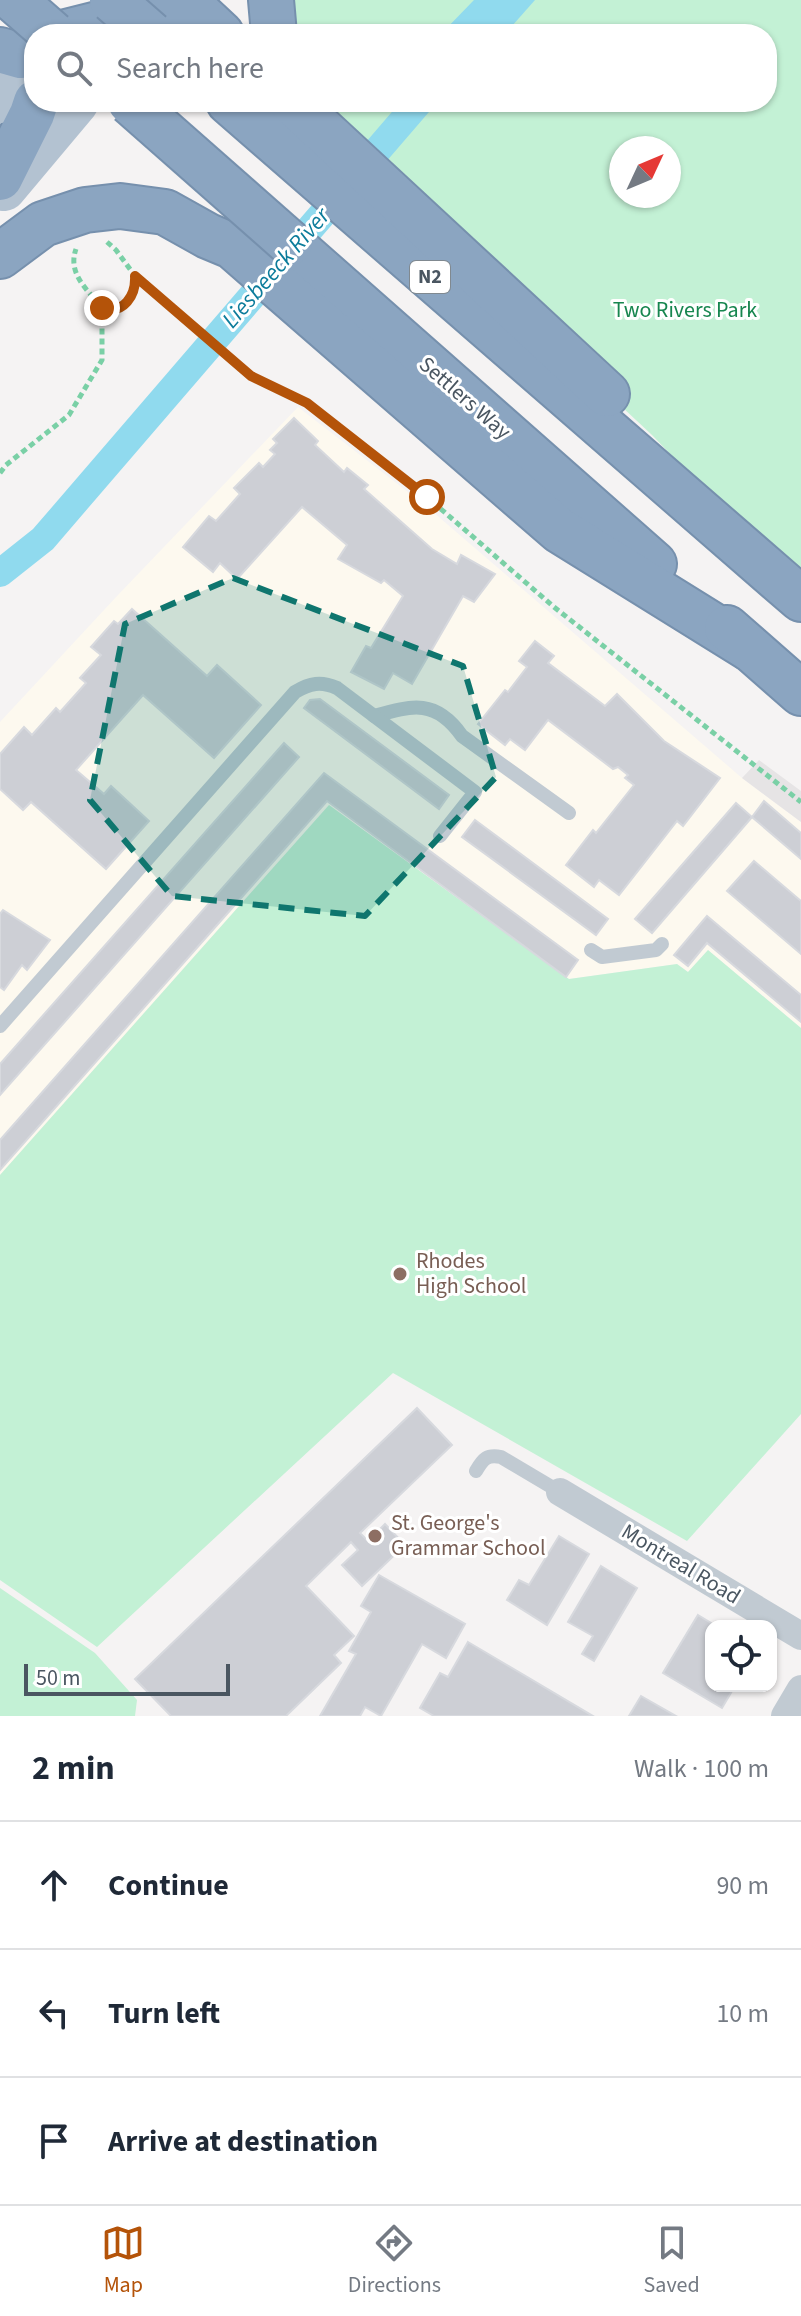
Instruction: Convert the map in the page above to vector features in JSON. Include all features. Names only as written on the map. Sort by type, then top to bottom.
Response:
[{"type":"highway","points":[[14,0],[44,24]]},
{"type":"highway","points":[[47,24],[48,0]]},
{"type":"highway","points":[[271,0],[273,24]]},
{"type":"highway","points":[[107,24],[143,17],[170,6],[193,8],[210,24]]},
{"type":"highway","points":[[0,50],[24,55]]},
{"type":"highway","points":[[0,178],[33,112]]},
{"type":"highway","name":"Settlers Way","points":[[141,112],[801,693]]},
{"type":"highway","points":[[163,112],[171,143],[237,251]]},
{"type":"highway","name":"N2","points":[[240,112],[801,599]]},
{"type":"highway","points":[[308,115],[652,435],[801,590]]},
{"type":"highway","points":[[0,256],[43,224],[85,210],[120,206],[165,212],[237,251],[559,530],[749,648]]},
{"type":"main road","points":[[65,24],[85,0]]},
{"type":"main road","points":[[0,101],[24,73]]},
{"type":"main road","points":[[0,194],[69,112]]},
{"type":"street","name":"Montreal Road","points":[[560,1492],[801,1636]]},
{"type":"street","points":[[785,1716],[801,1689]]},
{"type":"lane","points":[[0,1026],[295,692],[317,683],[337,688],[475,792],[440,836]]},
{"type":"lane","points":[[374,716],[416,706],[438,713],[450,720],[462,736],[569,813]]},
{"type":"lane","points":[[591,950],[602,957],[656,950],[662,944]]},
{"type":"lane","points":[[476,1471],[484,1458],[492,1455],[501,1457],[560,1492]]},
{"type":"path","points":[[103,239],[116,250],[135,276],[251,376],[307,403],[427,497],[554,607],[801,802]]},
{"type":"path","points":[[79,242],[73,255],[74,273],[102,308],[111,311],[130,300],[136,288],[135,276]]},
{"type":"path","points":[[0,473],[69,415],[102,360],[102,308]]},
{"type":"highlighted area","points":[[233,578],[463,666],[496,777],[365,916],[172,896],[90,800],[125,624]]},
{"type":"shaded area","points":[[298,407],[426,506],[742,778],[801,822],[801,1028],[708,950],[688,972],[677,964],[569,979],[329,805],[0,1175],[0,722]]},
{"type":"shaded area","points":[[759,760],[801,791],[801,822],[742,778]]},
{"type":"green space","name":"Two Rivers Park","points":[[271,0],[801,0],[801,590],[652,435],[310,112],[777,112],[777,24],[273,24]]},
{"type":"green space","name":"Rhodes High School","points":[[329,805],[569,979],[677,964],[688,972],[708,950],[801,1028],[801,1414],[687,1541],[393,1373],[97,1647],[0,1580],[0,1175]]},
{"type":"green space","points":[[0,1588],[95,1653],[137,1700],[135,1716],[0,1716]]},
{"type":"water","points":[[474,0],[535,0],[514,24],[451,24]]},
{"type":"building","points":[[294,418],[318,441],[315,445],[344,472],[347,468],[368,485],[364,489],[432,549],[457,564],[461,555],[495,574],[474,602],[463,596],[412,684],[393,673],[384,689],[351,672],[366,646],[371,648],[403,596],[384,580],[381,583],[338,559],[347,545],[302,507],[237,579],[220,563],[213,572],[183,547],[209,516],[216,521],[240,494],[234,488],[259,463],[263,467],[275,454],[270,450],[277,443],[273,439]]},
{"type":"building","points":[[132,609],[207,676],[217,665],[261,705],[214,758],[143,695],[76,770],[104,794],[111,786],[149,821],[106,869],[31,802],[23,810],[0,789],[0,754],[24,727],[32,735],[56,708],[60,712],[86,683],[80,678],[101,655],[91,647],[114,621],[118,624]]},
{"type":"building","points":[[535,641],[554,656],[548,663],[605,706],[617,694],[664,741],[720,778],[683,826],[677,821],[619,895],[599,880],[594,887],[566,865],[634,785],[625,778],[628,775],[618,767],[613,769],[548,720],[525,750],[510,739],[505,745],[478,724],[527,667],[519,661]]},
{"type":"building","points":[[320,699],[449,795],[439,809],[304,708],[310,700]]},
{"type":"building","points":[[284,743],[299,757],[0,1095],[0,1064]]},
{"type":"building","points":[[324,773],[578,960],[566,977],[327,801],[0,1170],[0,1140]]},
{"type":"building","points":[[764,801],[801,833],[801,859],[752,817]]},
{"type":"building","points":[[736,803],[752,817],[652,933],[635,919]]},
{"type":"building","points":[[475,820],[608,919],[596,935],[462,837]]},
{"type":"building","points":[[754,861],[801,901],[801,954],[727,891]]},
{"type":"building","points":[[3,910],[50,940],[27,970],[22,965],[4,990],[0,987],[0,914]]},
{"type":"building","points":[[707,916],[801,995],[801,1022],[707,943],[688,966],[674,955]]},
{"type":"building","points":[[417,1408],[452,1445],[360,1533],[368,1541],[385,1524],[405,1545],[362,1586],[342,1565],[358,1550],[351,1542],[306,1586],[354,1636],[334,1655],[341,1663],[286,1716],[171,1716],[135,1679]]},
{"type":"building","points":[[559,1536],[589,1554],[547,1625],[507,1600],[519,1580],[529,1585]]},
{"type":"building","points":[[601,1566],[637,1588],[594,1661],[582,1654],[593,1636],[568,1622]]},
{"type":"building","points":[[379,1575],[465,1624],[446,1658],[422,1644],[381,1716],[365,1707],[360,1716],[320,1716],[356,1654],[349,1651],[371,1612],[361,1606]]},
{"type":"building","points":[[698,1615],[706,1620],[705,1692],[731,1692],[722,1708],[663,1673]]},
{"type":"building","points":[[468,1642],[593,1716],[434,1716],[420,1708],[440,1673],[448,1677]]},
{"type":"building","points":[[641,1696],[676,1716],[629,1716]]},
{"type":"waterway","name":"Liesbeeck River","points":[[0,573],[43,539],[410,112]]},
{"type":"place","name":"Rhodes High School","points":[[400,1274]]},
{"type":"place","name":"St. George's Grammar School","points":[[375,1536]]},
{"type":"route","points":[[102,308],[111,311],[130,300],[136,288],[135,276],[251,376],[307,403],[427,497]]}]
